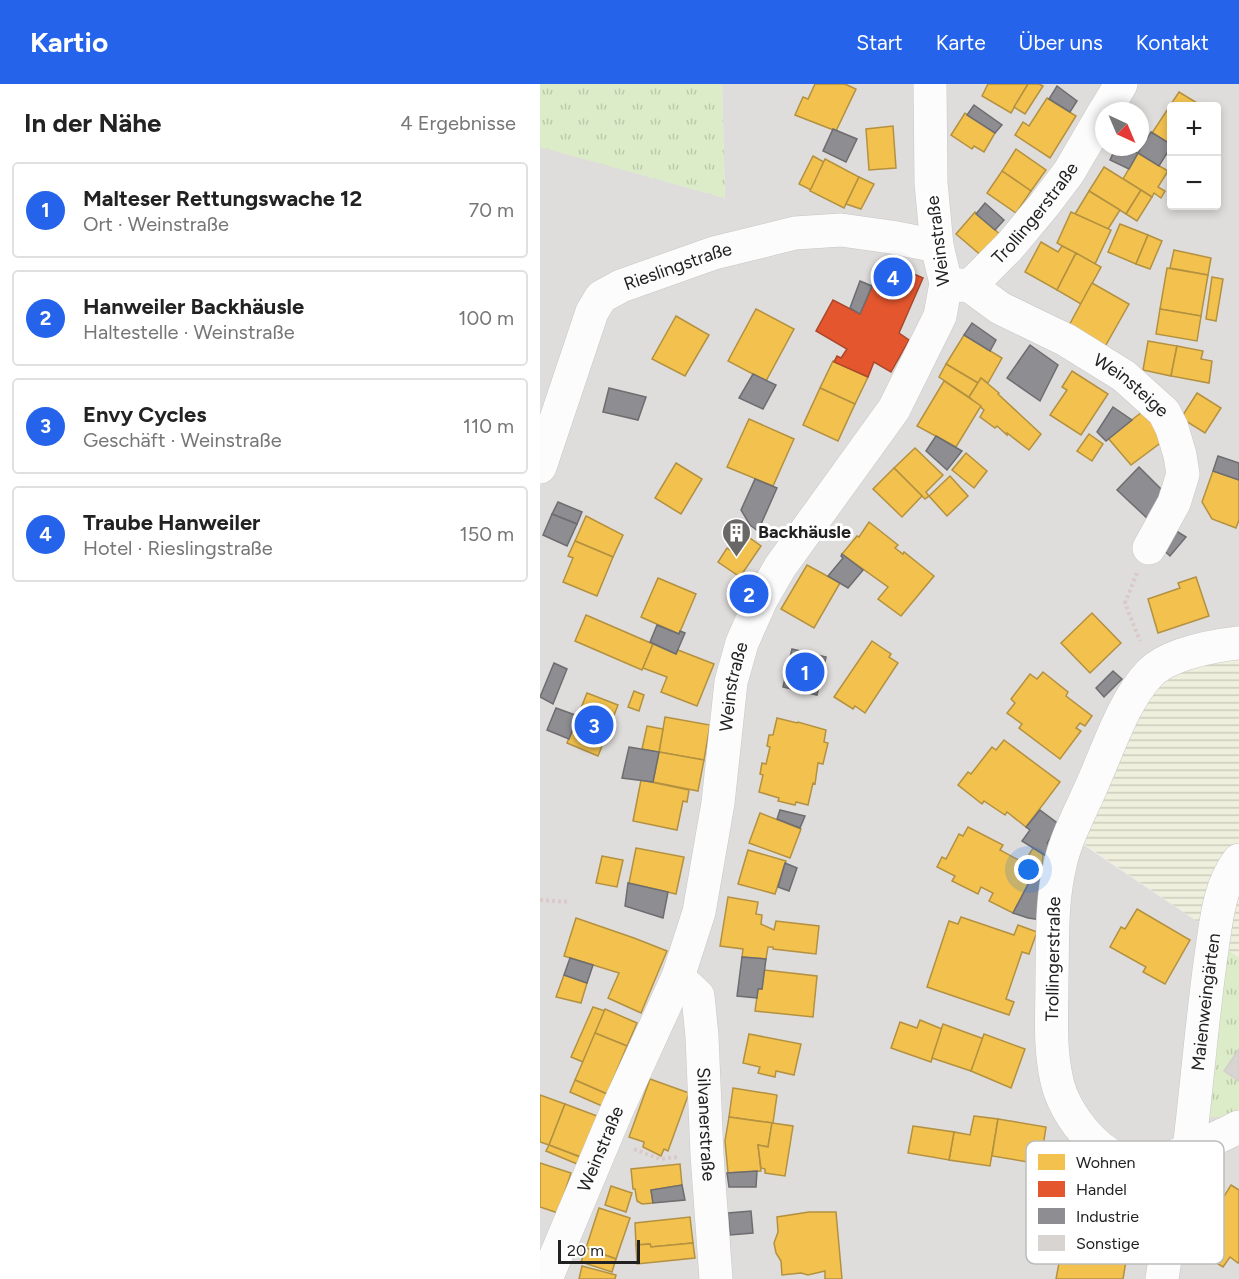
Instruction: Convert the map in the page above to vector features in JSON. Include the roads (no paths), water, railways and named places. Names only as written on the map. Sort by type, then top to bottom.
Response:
[{"type":"street","name":"Weinstraße","points":[[546,1279],[605,1139],[678,976],[699,912],[718,804],[731,682],[742,643],[761,600],[780,567],[894,409],[958,285],[937,246],[931,183],[930,84]]},
{"type":"street","name":"Trollingerstraße","points":[[1110,102],[1121,84]]},
{"type":"street","name":"Trollingerstraße","points":[[958,285],[1009,247],[1069,172],[1095,127]]},
{"type":"street","name":"Rieslingstraße","points":[[540,467],[592,312],[601,297],[621,286],[714,253],[795,233],[841,230],[937,246]]},
{"type":"street","name":"Weinsteige","points":[[958,285],[1066,340],[1125,376],[1164,412],[1178,446],[1183,474],[1174,503],[1149,548]]},
{"type":"street","name":"Trollingerstraße","points":[[1092,1141],[1072,1117],[1057,1084],[1052,1048],[1053,897],[1060,862],[1074,825],[1138,688],[1152,671],[1178,657],[1225,644],[1239,643]]},
{"type":"street","name":"Maienweingärten","points":[[1221,1141],[1205,997],[1220,904],[1226,884],[1239,860]]},
{"type":"street","name":"Silvanerstraße","points":[[678,976],[698,996],[716,1279]]},
{"type":"street","points":[[1162,1279],[1164,1264]]},
{"type":"place","name":"Traube Hanweiler","points":[[893,277]]},
{"type":"place","name":"Backhäusle","points":[[737,558]]},
{"type":"place","name":"Hanweiler Backhäusle","points":[[749,594]]},
{"type":"place","name":"Malteser Rettungswache 12","points":[[805,672]]},
{"type":"place","name":"Envy Cycles","points":[[594,725]]}]
